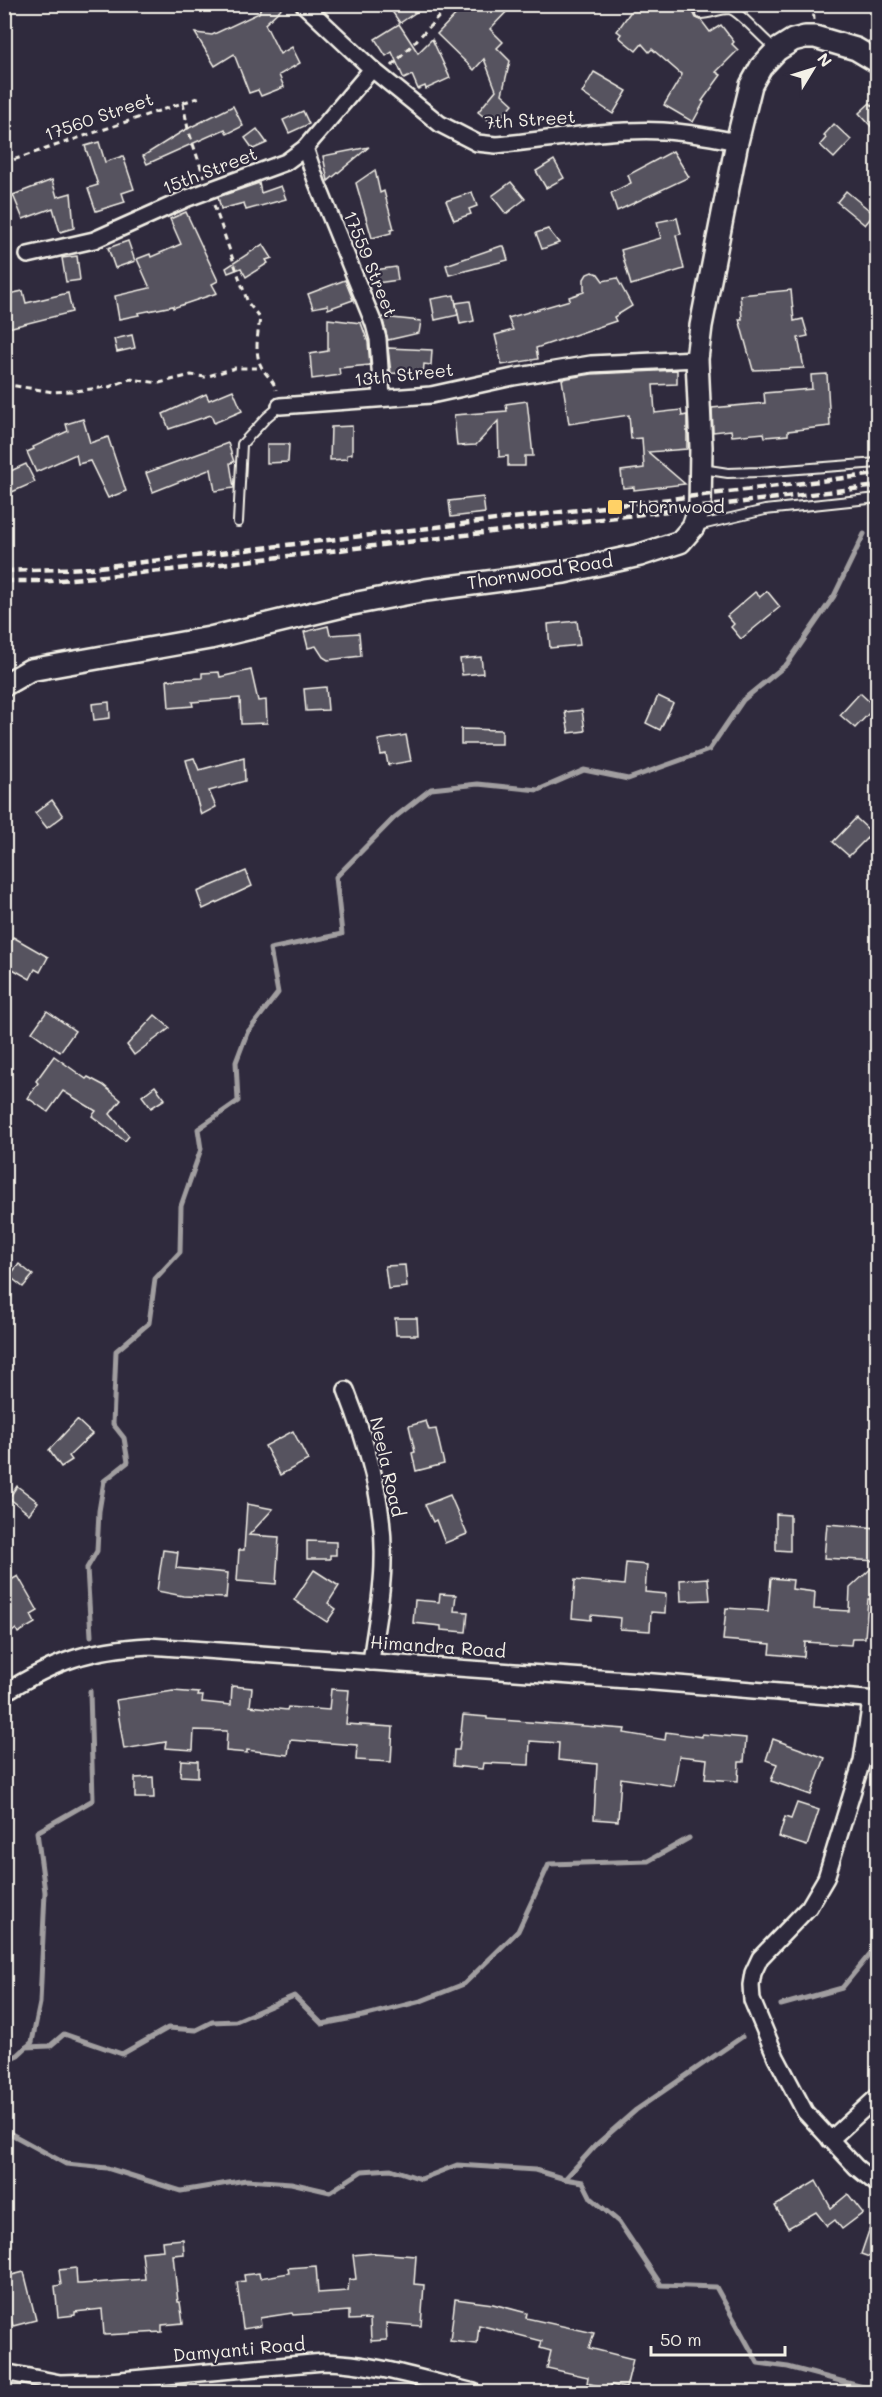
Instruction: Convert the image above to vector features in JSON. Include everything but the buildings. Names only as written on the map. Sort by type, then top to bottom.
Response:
[{"type":"street","name":"7th Street","points":[[303,4],[377,72],[440,124],[477,143],[496,145],[628,131],[691,133],[737,142]]},
{"type":"street","points":[[693,527],[700,507],[697,359],[701,326],[737,142],[751,85],[761,67],[777,50],[793,40],[815,36],[856,50],[878,62]]},
{"type":"street","name":"15th Street","points":[[27,255],[94,240],[209,191],[286,162],[305,148],[377,72]]},
{"type":"street","name":"17559 Street","points":[[305,148],[374,324],[378,339],[382,398]]},
{"type":"street","name":"13th Street","points":[[280,406],[431,395],[513,377],[591,364],[697,359]]},
{"type":"street","name":"Thornwood Road","points":[[4,686],[30,670],[210,638],[347,604],[426,590],[564,572],[640,555],[680,542],[693,527]]},
{"type":"street","name":"Neela Road","points":[[346,1390],[360,1426],[381,1515],[383,1562],[371,1662]]},
{"type":"street","name":"Himandra Road","points":[[4,1693],[34,1674],[72,1657],[113,1648],[149,1646],[641,1681],[874,1701]]},
{"type":"street","points":[[874,1701],[862,1761],[826,1878],[809,1907],[760,1958],[753,1973],[751,1985],[752,2000],[776,2057],[805,2112],[830,2140],[878,2185]]},
{"type":"street","points":[[830,2140],[878,2096]]},
{"type":"street","name":"Damyanti Road","points":[[4,2372],[59,2388],[98,2382],[324,2362],[348,2362],[474,2392]]},
{"type":"lane","points":[[701,15],[727,9],[736,11],[764,41],[777,50]]},
{"type":"lane","points":[[238,522],[242,444],[280,406]]},
{"type":"lane","points":[[701,469],[759,472],[878,462]]},
{"type":"lane","points":[[693,527],[765,510],[878,498]]},
{"type":"path","points":[[377,72],[451,4]]},
{"type":"path","name":"17560 Street","points":[[4,163],[203,96]]},
{"type":"path","points":[[183,103],[188,129],[248,303],[260,318],[257,356],[262,368],[275,384],[280,406]]},
{"type":"path","points":[[4,384],[53,392],[74,391],[109,387],[129,379],[159,383],[191,375],[206,377],[235,368],[262,368]]},
{"type":"waterway","points":[[91,1636],[87,1568],[97,1551],[99,1511],[104,1481],[128,1462],[124,1438],[113,1424],[116,1351],[149,1323],[155,1279],[180,1252],[181,1206],[201,1149],[198,1129],[238,1101],[236,1062],[247,1033],[278,993],[270,949],[342,934],[336,877],[394,818],[431,789],[478,784],[538,790],[584,770],[628,779],[709,750],[743,700],[787,664],[834,596],[864,534]]},
{"type":"waterway","points":[[4,2061],[18,2055],[32,2042],[40,2003],[45,1892],[37,1832],[93,1800],[90,1691]]},
{"type":"waterway","points":[[26,2047],[50,2046],[64,2034],[122,2054],[168,2028],[196,2030],[212,2022],[236,2021],[294,1996],[322,2024],[421,2001],[464,1984],[518,1931],[549,1864],[648,1861],[689,1838]]},
{"type":"waterway","points":[[781,2005],[842,1988],[878,1944]]},
{"type":"waterway","points":[[4,2130],[66,2164],[107,2168],[181,2191],[246,2180],[291,2183],[330,2192],[362,2171],[391,2169],[421,2179],[457,2165],[535,2170],[565,2179],[595,2146],[636,2110],[742,2037]]},
{"type":"waterway","points":[[565,2179],[583,2182],[591,2198],[619,2222],[661,2285],[716,2287],[758,2363],[788,2367],[878,2391]]},
{"type":"railway","points":[[4,571],[90,568],[878,474]]},
{"type":"railway","points":[[4,581],[50,581],[171,570],[878,486]]},
{"type":"place","name":"Thornwood","points":[[615,507]]}]
